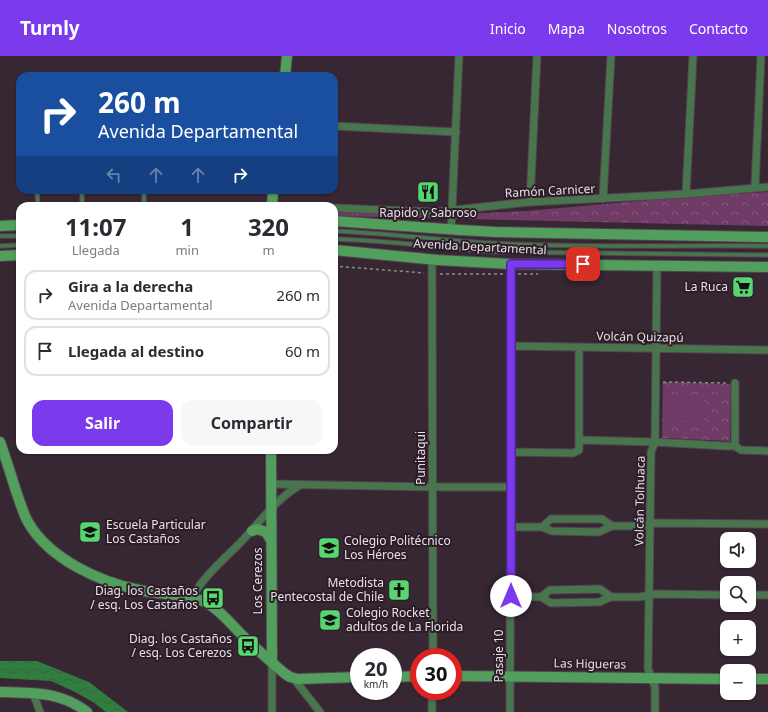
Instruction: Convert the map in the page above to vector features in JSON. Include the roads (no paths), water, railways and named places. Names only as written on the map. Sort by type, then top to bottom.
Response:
[{"type":"street","points":[[285,72],[287,56]]},
{"type":"street","points":[[451,230],[459,56]]},
{"type":"street","points":[[530,202],[537,56]]},
{"type":"street","points":[[603,199],[611,56]]},
{"type":"street","points":[[686,194],[693,56]]},
{"type":"street","points":[[755,188],[761,56]]},
{"type":"street","points":[[338,126],[456,132]]},
{"type":"street","name":"Ramón Carnicer","points":[[338,208],[435,212],[452,209],[530,202],[686,194],[768,187]]},
{"type":"street","name":"Avenida Departamental","points":[[338,221],[451,230],[505,232],[768,237]]},
{"type":"street","points":[[0,226],[16,225]]},
{"type":"street","name":"Avenida Departamental","points":[[338,250],[432,259],[511,264],[768,267]]},
{"type":"street","points":[[0,256],[16,255]]},
{"type":"street","name":"Punitaqui","points":[[432,259],[432,648]]},
{"type":"street","name":"Pasaje 10","points":[[510,712],[511,264]]},
{"type":"street","name":"Volcán Tolhuaca","points":[[655,712],[655,687],[648,669],[650,452],[655,442],[657,265]]},
{"type":"street","name":"Volcán Quizapú","points":[[511,346],[768,350]]},
{"type":"street","points":[[511,452],[573,453],[579,450],[580,347]]},
{"type":"street","points":[[734,446],[736,383]]},
{"type":"street","points":[[579,440],[734,446],[741,450],[768,451]]},
{"type":"street","points":[[0,442],[28,522],[40,539],[54,552],[90,574],[114,583],[139,590],[192,598],[204,602],[216,610],[286,675],[294,679],[320,712]]},
{"type":"street","name":"Los Cerezos","points":[[271,454],[272,712]]},
{"type":"street","points":[[271,484],[511,487]]},
{"type":"street","points":[[192,598],[202,582],[271,510],[291,491],[300,485]]},
{"type":"street","points":[[542,527],[551,519],[602,519],[612,526]]},
{"type":"street","points":[[511,527],[542,527],[552,531],[599,532],[612,526],[643,526],[655,523],[768,524]]},
{"type":"street","points":[[252,531],[262,529],[271,540]]},
{"type":"street","points":[[541,597],[550,590],[600,589],[611,596]]},
{"type":"street","points":[[511,596],[541,597],[551,603],[599,602],[611,596],[720,595]]},
{"type":"street","points":[[756,595],[768,595]]},
{"type":"street","points":[[251,644],[257,646],[263,645],[268,642],[271,637]]},
{"type":"street","name":"Las Higueras","points":[[462,676],[720,679]]},
{"type":"street","points":[[294,679],[350,678]]},
{"type":"street","points":[[756,679],[768,679]]},
{"type":"street","points":[[0,692],[47,694],[60,697],[78,705],[87,712]]},
{"type":"street","points":[[33,693],[40,712]]},
{"type":"street","points":[[432,700],[432,712]]},
{"type":"lane","points":[[338,231],[368,232],[454,240],[536,244],[768,246]]},
{"type":"lane","points":[[0,236],[16,236]]},
{"type":"lane","points":[[338,239],[499,252],[768,255]]},
{"type":"lane","points":[[0,246],[16,245]]},
{"type":"water","points":[[0,661],[37,661],[89,682],[128,712],[106,712],[93,702],[51,681],[0,678]]},
{"type":"place","name":"Rapido y Sabroso","points":[[428,192]]},
{"type":"place","name":"La Ruca","points":[[743,287]]},
{"type":"place","name":"Escuela Particular Los Castaños","points":[[90,532]]},
{"type":"place","name":"Colegio Politécnico Los Héroes","points":[[329,548]]},
{"type":"place","name":"Metodista Pentecostal de Chile","points":[[399,590]]},
{"type":"place","name":"Diag. los Castaños / esq. Los Castaños","points":[[213,598]]},
{"type":"place","name":"Colegio Rocket adultos de La Florida","points":[[330,620]]},
{"type":"place","name":"Diag. los Castaños / esq. Los Cerezos","points":[[248,646]]}]
